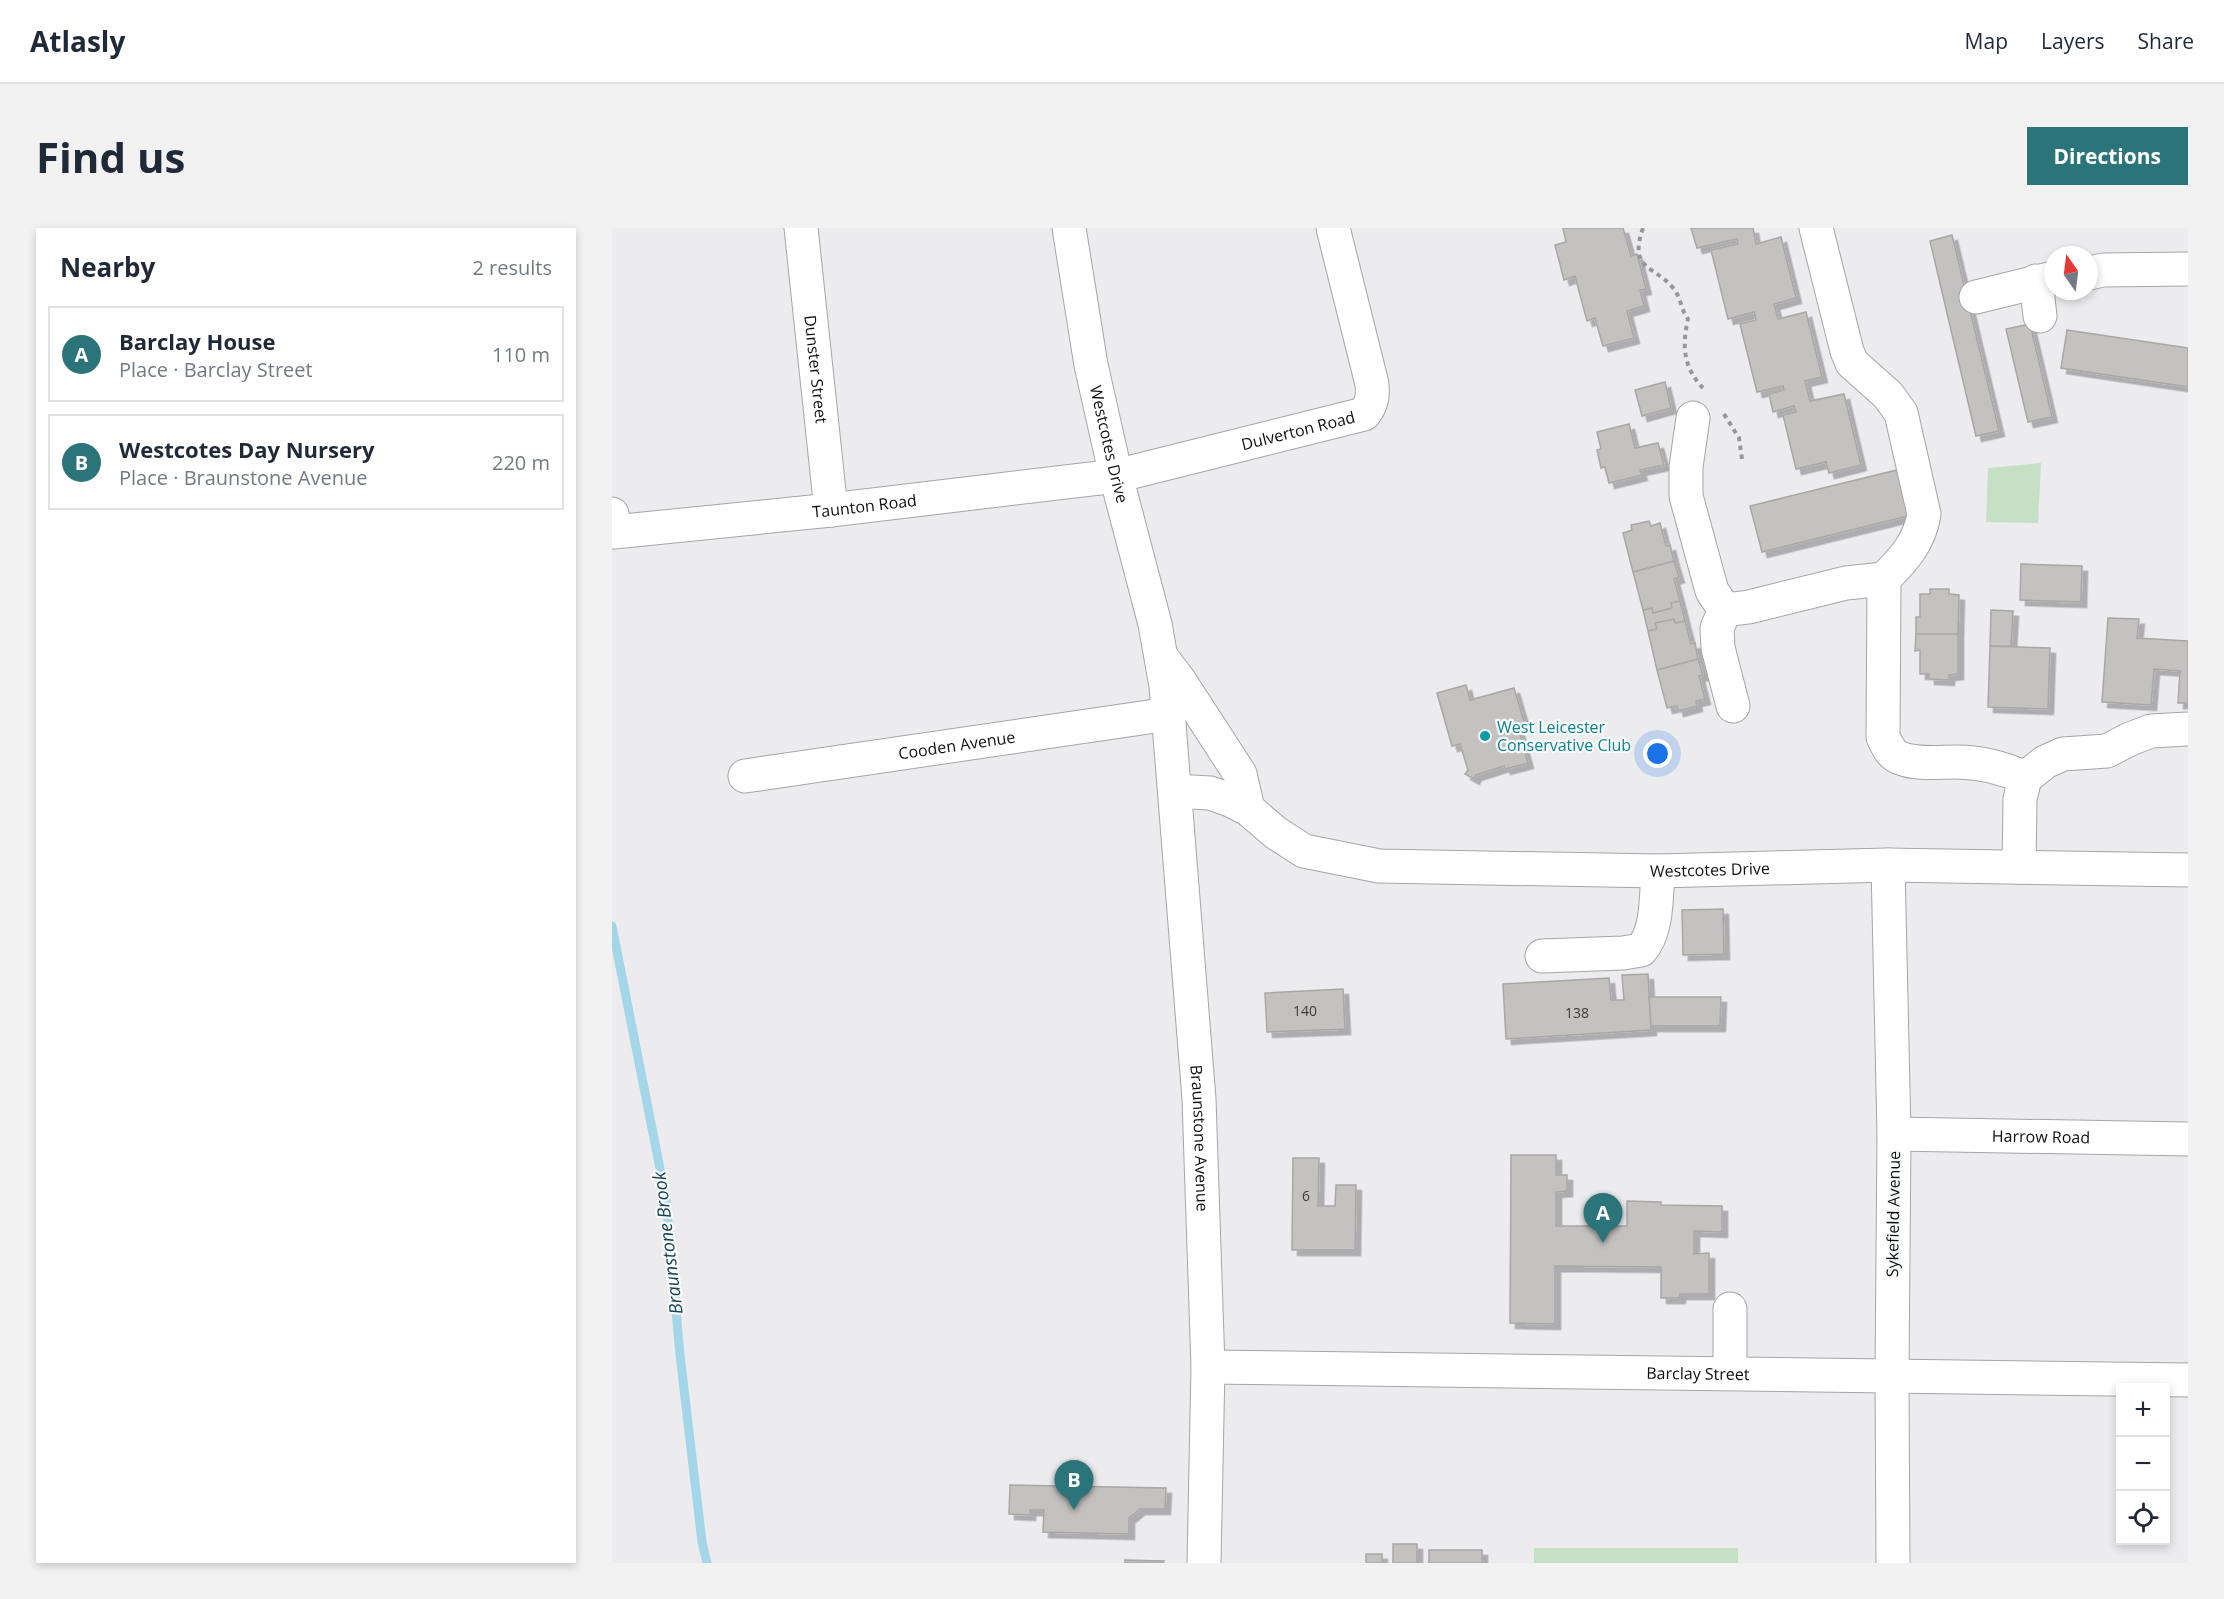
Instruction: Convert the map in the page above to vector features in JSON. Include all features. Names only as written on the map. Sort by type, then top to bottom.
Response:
[{"type":"street","name":"Dunster Street","points":[[801,228],[831,510]]},
{"type":"street","name":"Westcotes Drive","points":[[1069,228],[1090,365],[1116,476],[1155,624],[1162,658],[1168,714]]},
{"type":"street","name":"Dulverton Road","points":[[1116,476],[1364,414],[1371,405],[1372,384],[1333,228]]},
{"type":"street","points":[[1725,610],[1749,607],[1846,583],[1884,579],[1907,555],[1922,529],[1924,514],[1901,413],[1888,395],[1852,363],[1816,228]]},
{"type":"street","points":[[2098,271],[2188,269]]},
{"type":"street","points":[[1976,297],[2044,280],[2040,316]]},
{"type":"street","points":[[1702,412],[1686,467],[1686,496],[1712,591],[1725,610]]},
{"type":"street","name":"Taunton Road","points":[[613,523],[831,510],[1116,476]]},
{"type":"street","points":[[1884,579],[1883,737],[1890,751],[1900,758],[1915,762],[1960,762],[1986,765],[2008,770],[2025,778]]},
{"type":"street","points":[[1725,610],[1717,628],[1718,648],[1733,706]]},
{"type":"street","name":"Westcotes Drive","points":[[1162,658],[1179,680],[1240,774],[1248,808]]},
{"type":"street","name":"Cooden Avenue","points":[[745,776],[1168,714]]},
{"type":"street","name":"Braunstone Avenue","points":[[1168,714],[1199,1099],[1208,1367],[1204,1563]]},
{"type":"street","points":[[2019,867],[2020,799],[2025,778],[2045,762],[2063,754],[2107,751],[2151,731],[2188,729]]},
{"type":"street","name":"Westcotes Drive","points":[[1175,794],[1210,793],[1248,808],[1276,833],[1304,851],[1379,866],[1658,871],[1888,864],[2188,870]]},
{"type":"street","name":"Sykefield Avenue","points":[[1888,864],[1894,1134],[1893,1563]]},
{"type":"street","points":[[1542,956],[1623,953],[1641,950],[1649,937],[1653,924],[1658,871]]},
{"type":"street","name":"Harrow Road","points":[[1894,1134],[2188,1139]]},
{"type":"street","points":[[1730,1309],[1730,1373]]},
{"type":"street","name":"Barclay Street","points":[[1208,1367],[2188,1380]]},
{"type":"path","points":[[1643,228],[1638,245],[1641,257],[1648,269],[1675,290],[1682,311],[1688,319],[1684,346],[1685,359],[1690,371],[1697,381],[1716,397],[1702,412]]},
{"type":"path","points":[[1641,272],[1648,269]]},
{"type":"path","points":[[1702,412],[1727,417],[1739,438],[1742,459]]},
{"type":"green space","points":[[2041,463],[2038,523],[1986,522],[1988,468]]},
{"type":"green space","points":[[1534,1548],[1738,1548],[1738,1563],[1534,1563]]},
{"type":"building","points":[[1563,228],[1623,228],[1631,256],[1637,254],[1646,289],[1640,290],[1644,306],[1627,311],[1634,338],[1603,346],[1595,318],[1587,321],[1575,276],[1564,280],[1555,245],[1566,242]]},
{"type":"building","points":[[1691,228],[1753,228],[1756,244],[1781,237],[1796,298],[1774,304],[1778,319],[1806,312],[1822,377],[1805,381],[1810,401],[1844,394],[1861,465],[1829,473],[1826,462],[1796,469],[1783,415],[1796,412],[1794,406],[1773,412],[1769,394],[1784,390],[1783,386],[1757,392],[1740,324],[1756,320],[1754,312],[1728,319],[1711,250],[1738,244],[1737,239],[1697,248]]},
{"type":"building","points":[[1952,235],[1999,431],[1976,436],[1930,241]]},
{"type":"building","points":[[2030,324],[2052,417],[2028,422],[2006,329]]},
{"type":"building","points":[[2067,330],[2188,348],[2188,387],[2061,368]]},
{"type":"building","points":[[1665,382],[1671,408],[1642,416],[1635,390]]},
{"type":"building","points":[[1629,424],[1635,448],[1658,443],[1664,465],[1640,470],[1642,475],[1609,483],[1605,467],[1601,468],[1597,450],[1601,449],[1597,432]]},
{"type":"building","points":[[1905,468],[1916,514],[1762,552],[1750,506]]},
{"type":"building","points":[[1649,521],[1651,526],[1660,523],[1666,546],[1670,545],[1674,561],[1633,572],[1623,533],[1632,530],[1631,525]]},
{"type":"building","points":[[1674,561],[1679,577],[1674,579],[1680,601],[1671,603],[1672,608],[1653,613],[1652,608],[1643,610],[1633,572]]},
{"type":"building","points":[[2021,564],[2082,566],[2081,602],[2020,600]]},
{"type":"building","points":[[1930,589],[1949,589],[1949,594],[1959,595],[1958,634],[1916,634],[1916,617],[1920,617],[1920,594],[1930,594]]},
{"type":"building","points":[[1680,601],[1685,621],[1675,623],[1674,619],[1655,623],[1657,629],[1648,631],[1643,610],[1652,608],[1653,613],[1672,608],[1671,603]]},
{"type":"building","points":[[1991,610],[2013,611],[2011,646],[1990,646]]},
{"type":"building","points":[[2108,618],[2139,619],[2137,638],[2188,641],[2188,703],[2178,703],[2180,671],[2154,669],[2151,705],[2102,702]]},
{"type":"building","points":[[1674,619],[1675,623],[1685,621],[1691,644],[1695,643],[1698,659],[1657,670],[1648,631],[1657,629],[1655,623]]},
{"type":"building","points":[[1916,634],[1958,634],[1958,674],[1949,675],[1949,680],[1929,679],[1929,674],[1920,674],[1920,650],[1915,651]]},
{"type":"building","points":[[1990,646],[2050,648],[2048,709],[1988,707]]},
{"type":"building","points":[[1698,659],[1703,675],[1699,676],[1705,699],[1696,701],[1697,706],[1678,711],[1677,706],[1667,708],[1657,670]]},
{"type":"building","name":"West Leicester Conservative Club","points":[[1466,685],[1470,700],[1514,688],[1525,725],[1518,727],[1528,763],[1505,769],[1504,766],[1476,775],[1474,779],[1465,774],[1468,770],[1460,744],[1452,746],[1437,693]]},
{"type":"building","points":[[1723,909],[1724,954],[1683,955],[1682,910]]},
{"type":"building","points":[[1648,974],[1651,1030],[1506,1039],[1503,984],[1609,978],[1611,1000],[1624,1000],[1622,975]]},
{"type":"building","points":[[1343,989],[1345,1029],[1267,1032],[1265,993]]},
{"type":"building","points":[[1649,997],[1721,997],[1720,1026],[1651,1026]]},
{"type":"building","points":[[1511,1155],[1556,1155],[1556,1175],[1567,1175],[1567,1191],[1556,1192],[1556,1226],[1627,1226],[1627,1201],[1661,1202],[1661,1205],[1722,1206],[1722,1232],[1694,1231],[1694,1254],[1709,1253],[1709,1294],[1680,1294],[1680,1298],[1661,1298],[1661,1267],[1555,1266],[1555,1324],[1510,1323]]},
{"type":"building","points":[[1293,1158],[1319,1158],[1318,1206],[1335,1206],[1336,1185],[1356,1185],[1355,1250],[1292,1250]]},
{"type":"building","points":[[1010,1485],[1166,1488],[1165,1509],[1140,1509],[1129,1518],[1129,1534],[1043,1532],[1044,1510],[1030,1510],[1030,1515],[1009,1514]]},
{"type":"building","points":[[1393,1544],[1417,1544],[1417,1563],[1393,1563]]},
{"type":"building","points":[[1429,1550],[1482,1550],[1482,1563],[1429,1563]]},
{"type":"building","points":[[1366,1554],[1382,1554],[1382,1563],[1366,1563]]},
{"type":"building","points":[[1125,1560],[1164,1561],[1163,1563],[1125,1563]]},
{"type":"waterway","name":"Braunstone Brook","points":[[612,926],[666,1199],[680,1355],[702,1542],[707,1563]]},
{"type":"place","name":"West Leicester Conservative Club","points":[[1485,736]]},
{"type":"place","name":"Barclay House","points":[[1603,1243]]},
{"type":"place","name":"Westcotes Day Nursery","points":[[1074,1510]]}]
